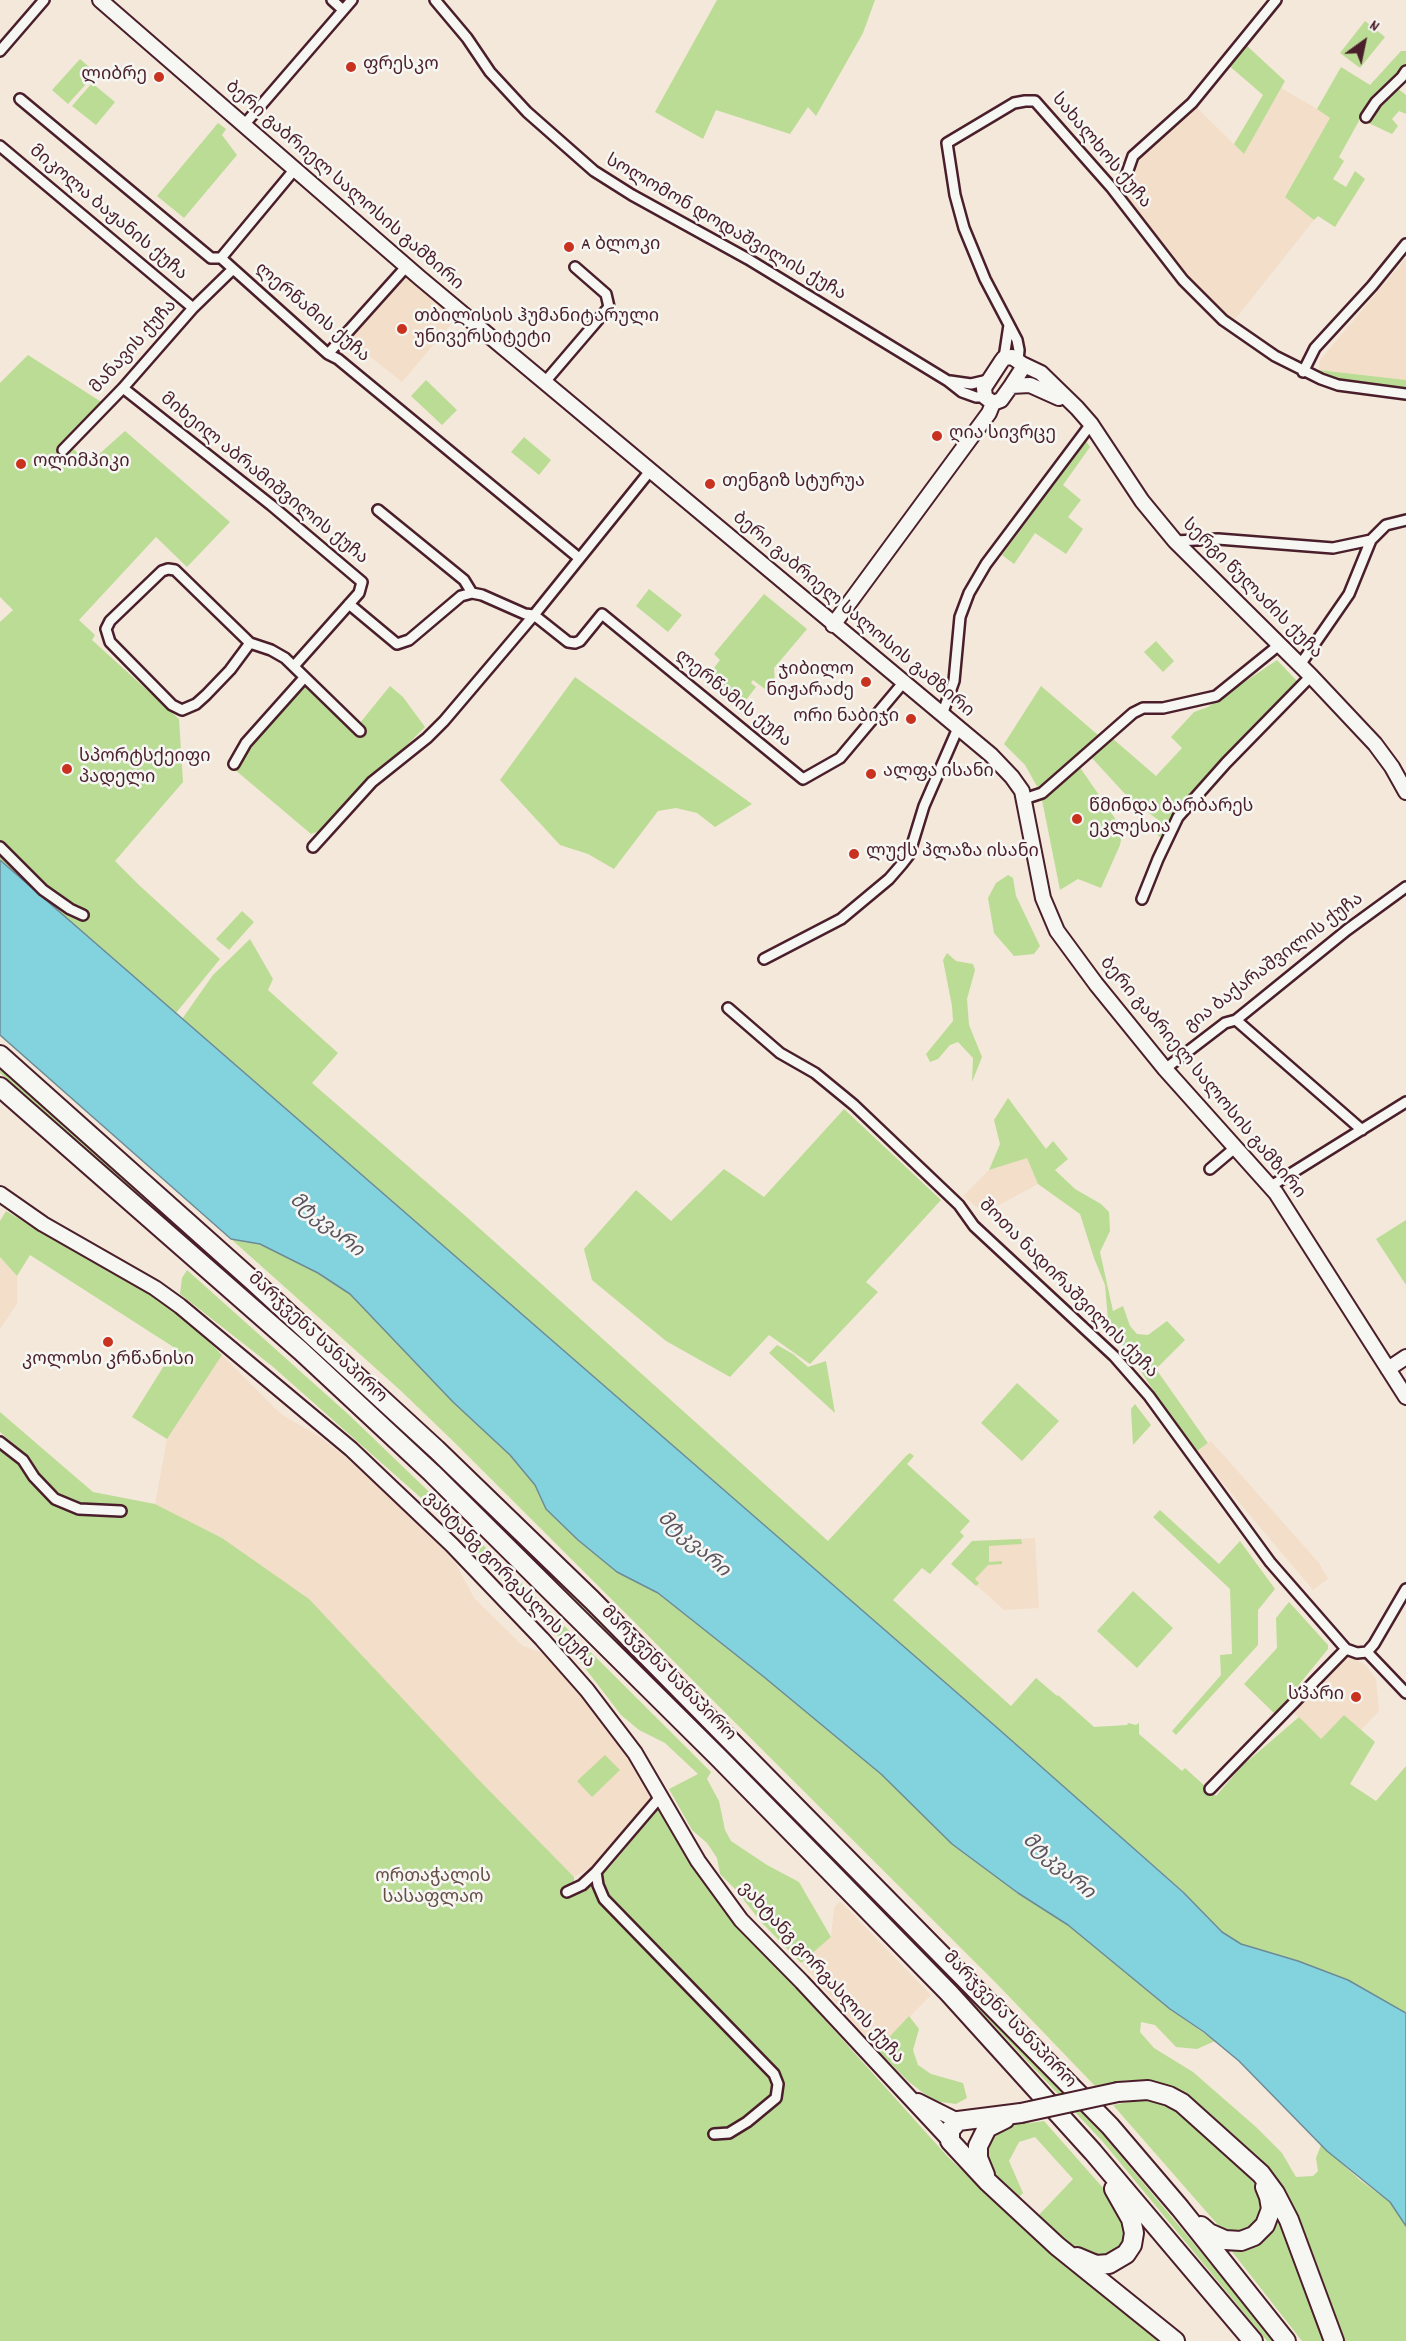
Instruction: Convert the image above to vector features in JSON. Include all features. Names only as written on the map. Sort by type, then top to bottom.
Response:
[{"type":"highway","name":"მარჯვენა სანაპირო","points":[[0,1055],[253,1281],[436,1449],[592,1600],[1036,2048],[1110,2126],[1180,2208],[1286,2341]]},
{"type":"highway","name":"მარჯვენა სანაპირო","points":[[0,1087],[301,1350],[432,1473],[718,1758],[941,1984],[1094,2152],[1253,2341]]},
{"type":"highway","points":[[1175,2341],[1057,2246],[988,2182],[953,2145],[950,2130],[964,2121],[1021,2113],[1118,2092],[1148,2090],[1169,2096],[1182,2103],[1261,2174],[1275,2193],[1289,2220],[1334,2341]]},
{"type":"highway","points":[[953,2145],[967,2152],[980,2141],[992,2125],[1021,2113]]},
{"type":"highway","points":[[964,2121],[979,2127],[980,2166],[988,2182]]},
{"type":"highway","points":[[1057,2246],[1096,2265],[1119,2260],[1132,2245],[1134,2233],[1131,2219],[1094,2152]]},
{"type":"highway","points":[[1180,2208],[1209,2232],[1225,2240],[1241,2241],[1254,2236],[1265,2225],[1271,2209],[1264,2187],[1246,2161]]},
{"type":"street","points":[[0,51],[44,0]]},
{"type":"street","name":"ბერი გაბრიელ სალოსის გამზირი","points":[[100,0],[406,267],[833,625],[992,755],[1022,791],[1043,898],[1057,931],[1096,984],[1165,1069],[1271,1186],[1300,1227],[1406,1397]]},
{"type":"street","points":[[332,0],[343,10]]},
{"type":"street","points":[[244,124],[352,0]]},
{"type":"street","name":"სოლომონ დოდაშვილის ქუჩა","points":[[435,0],[467,38],[490,72],[527,112],[594,171],[632,195],[748,259],[968,395],[989,400]]},
{"type":"street","points":[[1126,176],[1133,156],[1192,103],[1276,0]]},
{"type":"street","points":[[1365,117],[1406,71]]},
{"type":"street","name":"ლერწამის ქუჩა","points":[[21,99],[211,258],[221,258],[328,354],[338,359],[579,558]]},
{"type":"street","name":"სახალხოს ქუჩა","points":[[1020,362],[1017,340],[985,279],[964,228],[955,195],[947,143],[1014,103],[1035,101],[1112,187],[1183,280],[1205,303],[1245,337],[1303,372]]},
{"type":"street","name":"მიკოლა ბაჟანის ქუჩა","points":[[0,146],[193,308]]},
{"type":"street","points":[[221,258],[295,169]]},
{"type":"street","points":[[1406,244],[1372,286],[1315,348],[1303,372],[1338,385],[1406,394]]},
{"type":"street","points":[[328,354],[406,267]]},
{"type":"street","points":[[544,382],[609,307],[606,294],[575,267]]},
{"type":"street","name":"მანავის ქუჩა","points":[[63,450],[123,388],[193,308],[233,269]]},
{"type":"street","points":[[833,625],[989,413],[989,400],[984,388],[1004,358],[1009,326]]},
{"type":"street","name":"სერგი წულაძის ქუჩა","points":[[1004,358],[1012,357],[1041,373],[1077,408],[1091,424],[1142,501],[1175,541],[1311,676],[1375,744],[1392,766],[1406,792]]},
{"type":"street","points":[[989,400],[1001,400],[1022,369],[1020,362]]},
{"type":"street","name":"სოლომონ დოდაშვილის ქუჩა","points":[[948,381],[971,384],[988,380]]},
{"type":"street","name":"სერგი წულაძის ქუჩა","points":[[1011,386],[1040,387],[1077,408]]},
{"type":"street","name":"მიხეილ აბრამიშვილის ქუჩა","points":[[123,388],[362,582],[359,593],[294,666]]},
{"type":"street","points":[[942,715],[954,681],[960,617],[969,593],[986,564],[1091,424]]},
{"type":"street","points":[[313,846],[372,782],[427,738],[444,721],[534,615],[650,471]]},
{"type":"street","points":[[378,510],[464,580],[471,593]]},
{"type":"street","points":[[1300,665],[1349,594],[1371,540],[1386,525],[1406,520]]},
{"type":"street","points":[[1175,541],[1218,539],[1333,548],[1371,540]]},
{"type":"street","points":[[250,643],[206,695],[196,704],[182,710],[172,705],[110,642],[106,629],[110,621],[162,571],[175,570],[250,643],[271,650],[294,666],[360,731]]},
{"type":"street","points":[[349,604],[397,644],[403,644],[461,596],[471,593],[482,595],[525,614],[534,615]]},
{"type":"street","name":"ლერწამის ქუჩა","points":[[534,615],[568,642],[575,643],[580,641],[602,614],[803,779],[840,758],[903,683]]},
{"type":"street","points":[[1024,799],[1042,793],[1133,712],[1143,708],[1163,708],[1216,696],[1279,645]]},
{"type":"street","points":[[1142,899],[1178,818],[1226,763],[1311,676]]},
{"type":"street","points":[[234,764],[246,743],[304,678]]},
{"type":"street","points":[[764,959],[841,919],[889,879],[902,864],[909,855],[924,806],[958,728]]},
{"type":"street","points":[[0,847],[43,890],[70,909],[83,915]]},
{"type":"street","name":"გია ბაქარაშვილის ქუჩა","points":[[1165,1069],[1226,1023],[1236,1020],[1347,930],[1406,886]]},
{"type":"street","name":"შოთა ნადირაშვილის ქუჩა","points":[[728,1008],[780,1053],[815,1073],[854,1106],[959,1204],[974,1226],[1114,1356],[1149,1396],[1270,1562],[1346,1649]]},
{"type":"street","points":[[1236,1020],[1362,1130]]},
{"type":"street","points":[[1271,1186],[1406,1102]]},
{"type":"street","points":[[1210,1168],[1236,1147]]},
{"type":"street","name":"ვახტანგ გორგასლის ქუჩა","points":[[0,1194],[43,1224],[172,1300],[351,1449],[452,1545],[587,1690],[635,1753],[698,1861],[741,1920],[829,2011],[897,2086]]},
{"type":"street","points":[[1388,1369],[1406,1357]]},
{"type":"street","points":[[0,1442],[23,1460],[34,1477],[55,1499],[79,1509],[121,1511]]},
{"type":"street","points":[[1210,1789],[1346,1649],[1357,1653],[1367,1652],[1406,1589]]},
{"type":"street","points":[[1367,1652],[1406,1693]]},
{"type":"street","points":[[567,1892],[582,1885],[596,1872],[660,1797]]},
{"type":"street","points":[[596,1872],[604,1899],[774,2074],[778,2084],[776,2098],[729,2133],[714,2134]]},
{"type":"street","points":[[897,2086],[928,2107],[964,2121]]},
{"type":"street","points":[[897,2086],[953,2145]]},
{"type":"shaded area","points":[[1281,88],[1331,117],[1285,196],[1314,220],[1233,322],[1184,273],[1137,214],[1119,187],[1135,175],[1137,157],[1195,106],[1244,154]]},
{"type":"shaded area","points":[[1406,258],[1406,380],[1319,370],[1320,360]]},
{"type":"shaded area","name":"თბილისის ჰუმანიტარული უნივერსიტეტი","points":[[403,274],[456,318],[402,382],[349,340]]},
{"type":"shaded area","points":[[1027,1157],[1038,1184],[984,1213],[963,1196],[989,1170]]},
{"type":"shaded area","points":[[0,1257],[17,1276],[17,1304],[0,1329]]},
{"type":"shaded area","points":[[222,1355],[281,1414],[320,1437],[373,1479],[455,1562],[474,1598],[523,1646],[549,1655],[580,1689],[618,1743],[651,1798],[594,1866],[574,1877],[477,1778],[222,1538],[155,1504],[167,1439]]},
{"type":"shaded area","points":[[1211,1441],[1319,1563],[1328,1579],[1313,1590],[1200,1456],[1197,1451]]},
{"type":"shaded area","points":[[1035,1538],[1039,1608],[1004,1610],[954,1565],[976,1541]]},
{"type":"shaded area","points":[[1349,1656],[1366,1665],[1376,1679],[1379,1711],[1361,1730],[1344,1715],[1321,1739],[1293,1712],[1338,1662]]},
{"type":"shaded area","points":[[840,1901],[931,1995],[877,2050],[801,1963],[831,1937],[834,1908]]},
{"type":"green space","points":[[717,0],[875,0],[863,33],[816,116],[808,107],[790,134],[716,110],[703,139],[655,112]]},
{"type":"green space","points":[[1365,21],[1385,37],[1360,68],[1340,53]]},
{"type":"green space","points":[[1245,44],[1285,81],[1244,154],[1234,144],[1263,95],[1227,64]]},
{"type":"green space","points":[[1401,51],[1406,51],[1406,78],[1397,88],[1406,95],[1406,114],[1399,111],[1392,119],[1398,126],[1392,134],[1360,119],[1339,157],[1344,161],[1333,179],[1346,187],[1355,171],[1365,179],[1335,227],[1318,216],[1314,220],[1285,197],[1330,118],[1317,109],[1341,67],[1370,85]]},
{"type":"green space","points":[[80,59],[96,73],[68,104],[52,90]]},
{"type":"green space","points":[[92,83],[115,102],[96,125],[72,106]]},
{"type":"green space","points":[[218,123],[226,129],[222,135],[237,155],[184,218],[157,196]]},
{"type":"green space","points":[[28,355],[103,403],[66,441],[88,464],[125,431],[230,522],[187,567],[156,537],[79,620],[95,635],[92,640],[179,719],[183,782],[115,861],[220,959],[176,1013],[0,860],[0,622],[13,610],[0,597],[0,383]]},
{"type":"green space","points":[[1319,370],[1406,380],[1406,389],[1335,378]]},
{"type":"green space","points":[[426,380],[457,410],[442,425],[411,396]]},
{"type":"green space","points":[[524,437],[551,460],[539,475],[511,452]]},
{"type":"green space","points":[[1086,441],[1090,447],[1063,485],[1081,500],[1068,517],[1083,529],[1066,554],[1035,533],[1014,564],[1002,555]]},
{"type":"green space","points":[[649,589],[682,615],[668,632],[636,606]]},
{"type":"green space","points":[[764,594],[807,629],[774,668],[775,685],[769,692],[753,680],[751,683],[756,687],[743,704],[708,676],[720,660],[714,654]]},
{"type":"green space","points":[[1156,641],[1174,661],[1163,672],[1144,652]]},
{"type":"green space","points":[[1277,660],[1297,681],[1191,795],[1171,819],[1161,838],[1154,832],[1158,820],[1126,795],[1091,757],[1112,738],[1156,776],[1182,748],[1171,737],[1194,712],[1208,707]]},
{"type":"green space","points":[[575,677],[752,804],[715,827],[697,813],[676,808],[658,811],[614,869],[588,854],[560,845],[500,780]]},
{"type":"green space","points":[[306,683],[355,729],[390,686],[403,697],[425,727],[322,830],[311,834],[234,769],[259,735]]},
{"type":"green space","points":[[1041,686],[1098,735],[1039,790],[1025,765],[1004,744]]},
{"type":"green space","points":[[1079,766],[1123,830],[1120,845],[1101,888],[1078,879],[1060,890],[1042,800]]},
{"type":"green space","points":[[1008,875],[1013,878],[1016,896],[1040,946],[1034,954],[1014,956],[994,933],[988,898],[996,883]]},
{"type":"green space","points":[[242,911],[254,922],[229,950],[216,939]]},
{"type":"green space","points":[[250,939],[273,979],[268,990],[338,1053],[312,1083],[469,1219],[828,1541],[906,1456],[910,1453],[914,1456],[907,1464],[970,1521],[960,1532],[964,1536],[930,1574],[922,1568],[893,1600],[1011,1706],[1036,1678],[1094,1727],[1139,1723],[1139,1734],[1182,1771],[1185,1768],[1216,1796],[1242,1766],[1299,1717],[1321,1739],[1344,1715],[1375,1742],[1350,1784],[1376,1801],[1406,1766],[1406,2013],[1348,1980],[1298,1961],[1240,1944],[1222,1932],[1183,1891],[182,1019],[213,975]]},
{"type":"green space","points":[[947,953],[956,961],[973,964],[975,970],[967,999],[969,1025],[982,1057],[972,1082],[973,1058],[958,1042],[950,1045],[938,1059],[930,1062],[926,1054],[953,1021],[943,960]]},
{"type":"green space","points":[[0,1067],[255,1289],[434,1457],[638,1659],[925,1946],[1105,2137],[1275,2341],[1267,2341],[1103,2142],[923,1950],[431,1460],[250,1294],[0,1073]]},
{"type":"green space","points":[[1008,1098],[1046,1149],[1053,1141],[1068,1159],[1055,1170],[1075,1189],[1101,1204],[1109,1212],[1110,1231],[1100,1252],[1113,1311],[1123,1306],[1130,1326],[1137,1334],[1148,1335],[1167,1321],[1185,1340],[1156,1369],[1208,1443],[1197,1451],[1125,1347],[1109,1331],[1105,1285],[1080,1214],[1038,1184],[1027,1158],[989,1170],[1000,1144],[994,1120]]},
{"type":"green space","points":[[844,1109],[941,1200],[866,1282],[878,1292],[810,1364],[769,1335],[730,1377],[666,1341],[592,1280],[584,1249],[636,1190],[671,1221],[724,1169],[764,1197]]},
{"type":"green space","points":[[6,1211],[155,1297],[193,1325],[222,1355],[167,1439],[132,1417],[175,1348],[30,1255],[17,1276],[0,1257],[0,1221]]},
{"type":"green space","points":[[1406,1220],[1406,1285],[1376,1239]]},
{"type":"green space","points":[[231,1239],[260,1244],[318,1273],[350,1294],[453,1402],[510,1455],[535,1485],[546,1509],[578,1540],[617,1572],[658,1593],[881,1774],[952,1844],[1018,1893],[1068,1925],[1170,2009],[1215,2041],[1197,2049],[1176,2047],[1155,2025],[1141,2022],[1140,2032],[1154,2048],[1193,2072],[1256,2127],[1282,2153],[1296,2177],[1313,2176],[1318,2171],[1316,2158],[1321,2145],[1360,2180],[1390,2202],[1406,2226],[1406,2341],[1341,2341],[1292,2213],[1148,2082],[1128,2080],[1095,2086],[996,1983],[454,1442],[400,1390]]},
{"type":"green space","points":[[187,1270],[348,1414],[448,1510],[711,1772],[707,1779],[719,1801],[725,1830],[731,1841],[767,1865],[799,1882],[831,1937],[801,1963],[761,1922],[720,1874],[717,1858],[707,1843],[692,1830],[669,1789],[698,1774],[665,1743],[639,1730],[621,1715],[569,1647],[446,1520],[272,1366],[180,1294],[182,1278]]},
{"type":"green space","points":[[777,1345],[793,1354],[808,1367],[826,1361],[835,1413],[769,1353]]},
{"type":"green space","points":[[1017,1383],[1059,1421],[1022,1461],[981,1423]]},
{"type":"green space","points":[[1135,1404],[1151,1425],[1133,1445],[1131,1409]]},
{"type":"green space","name":"ორთაჭალის სასაფლაო","points":[[0,1412],[93,1492],[155,1504],[222,1538],[309,1599],[477,1778],[574,1877],[574,1895],[609,1868],[660,1807],[734,1919],[948,2157],[1026,2232],[1169,2341],[0,2341],[0,1445],[20,1461],[31,1459],[0,1432]]},
{"type":"green space","points":[[1160,1510],[1219,1564],[1240,1541],[1275,1589],[1258,1610],[1258,1645],[1176,1735],[1172,1731],[1221,1675],[1220,1655],[1232,1654],[1230,1589],[1153,1517]]},
{"type":"green space","points":[[1021,1539],[1022,1544],[989,1546],[989,1562],[1002,1561],[1002,1564],[988,1565],[975,1579],[979,1583],[976,1586],[951,1564],[972,1541]]},
{"type":"green space","points":[[1133,1591],[1173,1628],[1137,1668],[1097,1631]]},
{"type":"green space","points":[[1289,1602],[1328,1645],[1328,1649],[1275,1714],[1244,1684],[1277,1648],[1276,1618]]},
{"type":"green space","points":[[605,1755],[620,1770],[592,1797],[577,1781]]},
{"type":"green space","points":[[909,2016],[919,2029],[913,2050],[918,2065],[931,2074],[963,2083],[967,2098],[956,2104],[934,2101],[909,2082],[877,2050]]},
{"type":"green space","points":[[1144,2099],[1169,2105],[1179,2112],[1243,2171],[1259,2189],[1266,2202],[1262,2221],[1244,2235],[1218,2225],[1113,2105]]},
{"type":"green space","points":[[1025,2118],[1030,2123],[1044,2121],[1119,2206],[1128,2228],[1118,2258],[1084,2256],[1038,2216],[1073,2179],[1035,2137],[1019,2142],[1009,2161],[1023,2193],[1018,2198],[997,2177],[988,2162],[986,2151],[993,2132]]},
{"type":"green space","points":[[1277,2205],[1331,2341],[1302,2341],[1230,2249]]},
{"type":"water","name":"მტკვარი","points":[[0,860],[994,1725],[1183,1892],[1222,1932],[1241,1944],[1298,1961],[1348,1980],[1406,2013],[1406,2226],[1390,2202],[1327,2151],[1239,2061],[1204,2032],[1170,2009],[1068,1925],[1018,1893],[952,1844],[881,1774],[764,1677],[658,1593],[617,1572],[578,1540],[546,1509],[535,1485],[510,1455],[453,1402],[350,1294],[318,1273],[260,1244],[231,1239],[0,1035]]},
{"type":"place","name":"ფრესკო","points":[[351,67]]},
{"type":"place","name":"ლიბრე","points":[[159,77]]},
{"type":"place","name":"A ბლოკი","points":[[569,247]]},
{"type":"place","name":"თბილისის ჰუმანიტარული უნივერსიტეტი","points":[[402,329]]},
{"type":"place","name":"ღია სივრცე","points":[[937,436]]},
{"type":"place","name":"ოლიმპიკი","points":[[21,464]]},
{"type":"place","name":"თენგიზ სტურუა","points":[[710,484]]},
{"type":"place","name":"ჯიბილო ნიჟარაძე","points":[[866,682]]},
{"type":"place","name":"ორი ნაბიჯი","points":[[911,719]]},
{"type":"place","name":"სპორტსქეიფი პადელი","points":[[67,769]]},
{"type":"place","name":"ალფა ისანი","points":[[871,774]]},
{"type":"place","name":"წმინდა ბარბარეს ეკლესია","points":[[1077,819]]},
{"type":"place","name":"ლუქს პლაზა ისანი","points":[[854,854]]},
{"type":"place","name":"კოლოსი კრწანისი","points":[[108,1342]]},
{"type":"place","name":"სპარი","points":[[1356,1697]]}]
